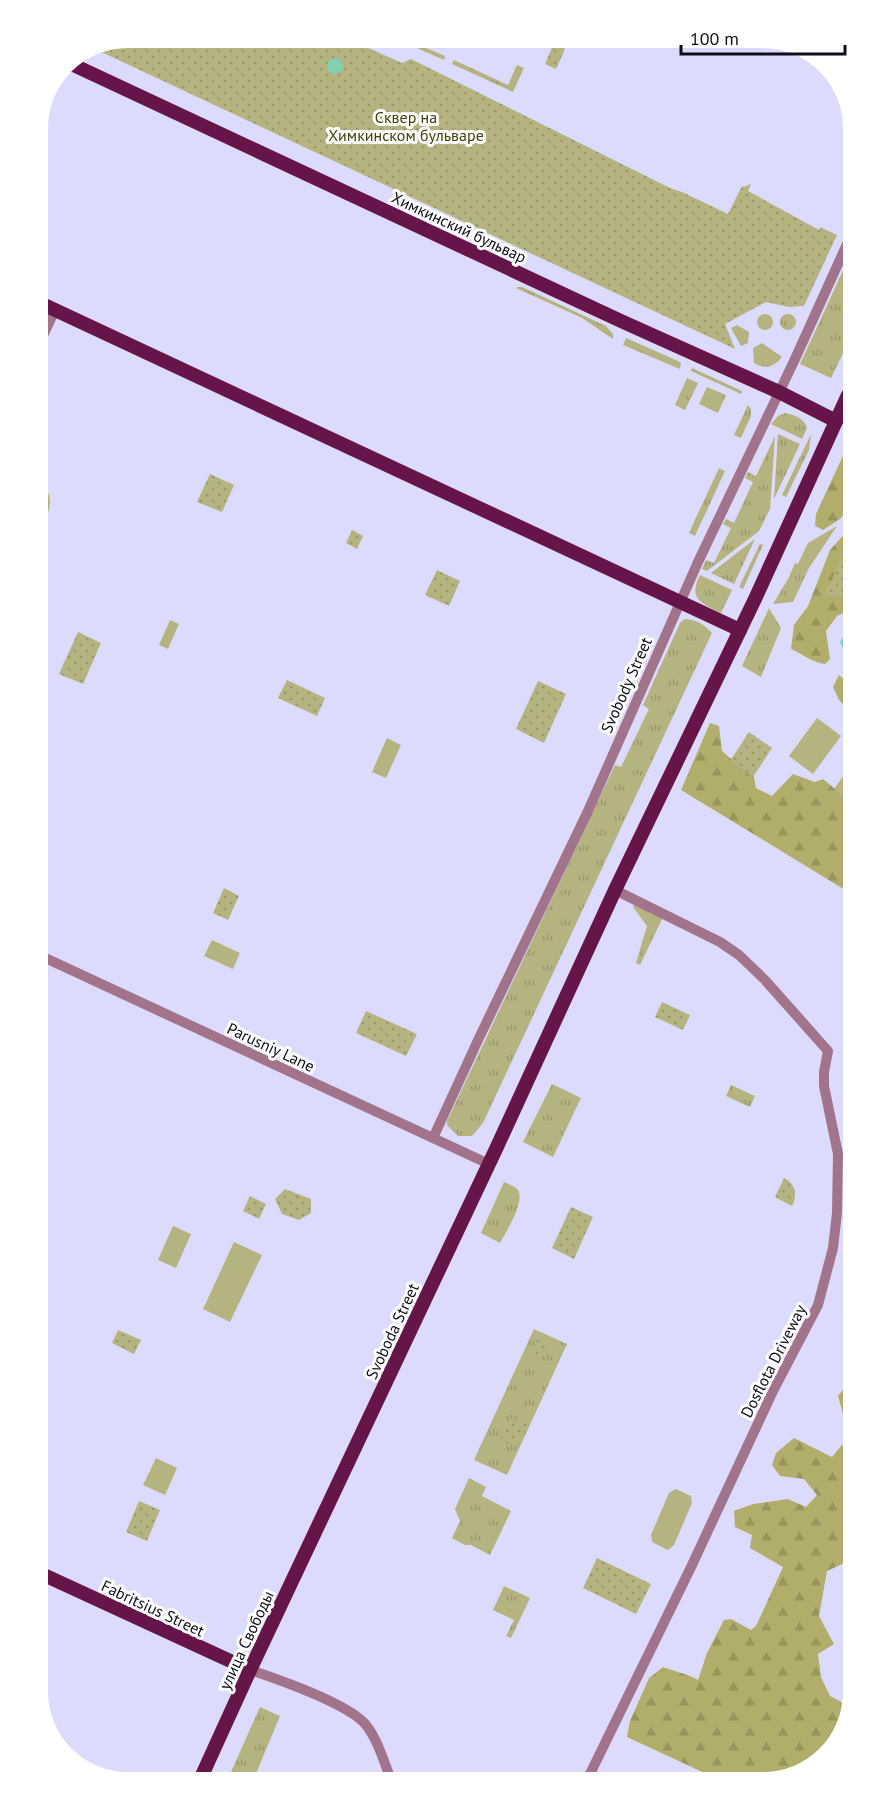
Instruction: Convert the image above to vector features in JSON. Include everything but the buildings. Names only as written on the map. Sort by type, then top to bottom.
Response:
[{"type":"main road","name":"Химкинский бульвар","points":[[77,66],[621,321],[779,392],[836,421]]},
{"type":"main road","points":[[48,307],[740,630]]},
{"type":"main road","points":[[489,1164],[843,406]]},
{"type":"main road","name":"улица Свободы","points":[[204,1772],[489,1164]]},
{"type":"main road","name":"Fabritsius Street","points":[[48,1577],[250,1670]]},
{"type":"street","name":"Svobody Street","points":[[433,1138],[588,811],[698,562],[843,253]]},
{"type":"street","points":[[48,325],[55,310]]},
{"type":"street","name":"Dosflota Driveway","points":[[591,1772],[692,1565],[773,1390],[818,1305],[833,1248],[837,1213],[838,1154],[824,1086],[828,1051],[765,980],[739,955],[720,942],[615,890]]},
{"type":"street","name":"Parusniy Lane","points":[[48,959],[489,1164]]},
{"type":"street","points":[[250,1670],[297,1688],[357,1717],[371,1733],[388,1772]]},
{"type":"green space","name":"Сквер на Химкинском бульваре","points":[[128,48],[368,48],[402,63],[411,59],[670,188],[728,214],[742,186],[751,184],[748,191],[819,230],[820,227],[837,235],[804,306],[789,307],[766,302],[725,324],[735,349],[102,53]]},
{"type":"green space","points":[[417,48],[426,48],[445,56],[444,60]]},
{"type":"green space","points":[[552,48],[565,49],[556,69],[545,64]]},
{"type":"green space","points":[[454,60],[508,85],[517,65],[524,68],[513,92],[452,64]]},
{"type":"green space","points":[[843,271],[843,353],[831,378],[800,364]]},
{"type":"green space","points":[[516,288],[606,326],[613,334],[613,339],[582,318]]},
{"type":"green space","points":[[765,314],[771,316],[773,322],[771,328],[765,330],[759,328],[757,322],[759,316]]},
{"type":"green space","points":[[788,314],[794,316],[796,322],[794,328],[788,330],[782,328],[780,322],[782,316]]},
{"type":"green space","points":[[737,325],[749,332],[748,343],[741,346],[731,328]]},
{"type":"green space","points":[[626,338],[678,361],[681,363],[680,369],[623,345]]},
{"type":"green space","points":[[762,343],[782,357],[773,365],[766,367],[754,363],[753,348]]},
{"type":"green space","points":[[692,368],[742,391],[741,394],[691,371]]},
{"type":"green space","points":[[687,378],[698,383],[685,410],[675,405]]},
{"type":"green space","points":[[707,387],[726,395],[718,413],[699,404]]},
{"type":"green space","points":[[748,405],[751,409],[751,416],[741,438],[734,435]]},
{"type":"green space","points":[[785,413],[799,418],[806,425],[802,439],[771,424],[778,416]]},
{"type":"green space","points":[[778,434],[800,444],[774,499]]},
{"type":"green space","points":[[811,434],[809,450],[786,497],[782,495]]},
{"type":"green space","points":[[775,436],[770,509],[759,531],[707,571],[702,569],[706,560],[714,563],[731,528],[723,524],[726,519],[734,523],[753,482],[745,478],[748,472],[756,476]]},
{"type":"green space","points":[[843,456],[843,515],[823,530],[815,526],[816,514]]},
{"type":"green space","points":[[719,468],[725,471],[695,536],[689,533]]},
{"type":"green space","points":[[210,474],[234,485],[222,512],[197,502]]},
{"type":"green space","points":[[837,526],[809,568],[793,602],[773,604],[808,543]]},
{"type":"green space","points":[[352,530],[363,536],[357,549],[346,543]]},
{"type":"green space","points":[[843,536],[843,613],[837,616],[826,631],[830,659],[825,664],[791,649],[794,625],[808,606],[830,550]]},
{"type":"green space","points":[[755,539],[734,584],[711,573]]},
{"type":"green space","points":[[760,544],[763,545],[743,589],[739,587]]},
{"type":"green space","points":[[843,556],[843,597],[825,594]]},
{"type":"green space","points":[[437,570],[460,581],[449,606],[425,595]]},
{"type":"green space","points":[[700,575],[732,590],[721,613],[698,599],[695,590]]},
{"type":"green space","points":[[769,608],[781,628],[761,677],[742,666]]},
{"type":"green space","points":[[685,619],[700,623],[712,633],[483,1123],[472,1136],[458,1136],[447,1125],[447,1121],[615,765],[621,767],[649,709],[643,705],[680,623]]},
{"type":"green space","points":[[170,620],[179,624],[168,649],[159,645]]},
{"type":"green space","points":[[78,632],[101,643],[83,684],[59,674]]},
{"type":"green space","points":[[839,675],[843,678],[843,704],[839,700],[833,687]]},
{"type":"green space","points":[[287,680],[325,698],[317,716],[278,698]]},
{"type":"green space","points":[[538,681],[566,694],[544,743],[516,729]]},
{"type":"green space","points":[[817,718],[841,736],[813,774],[789,756]]},
{"type":"green space","points":[[710,723],[719,726],[722,751],[736,763],[751,761],[756,788],[772,796],[793,774],[815,782],[823,779],[843,796],[843,889],[681,790]]},
{"type":"green space","points":[[749,732],[772,748],[753,777],[730,761]]},
{"type":"green space","points":[[387,738],[401,745],[386,778],[372,772]]},
{"type":"green space","points":[[843,777],[843,795],[834,789]]},
{"type":"green space","points":[[224,888],[239,896],[228,920],[213,913]]},
{"type":"green space","points":[[634,905],[663,917],[640,965],[636,963],[647,926],[633,907]]},
{"type":"green space","points":[[212,940],[240,953],[233,969],[204,956]]},
{"type":"green space","points":[[662,1002],[690,1015],[683,1030],[655,1017]]},
{"type":"green space","points":[[366,1011],[417,1034],[406,1056],[356,1033]]},
{"type":"green space","points":[[552,1084],[581,1098],[553,1157],[523,1142]]},
{"type":"green space","points":[[731,1085],[755,1096],[750,1107],[726,1096]]},
{"type":"green space","points":[[784,1178],[791,1183],[794,1190],[795,1198],[792,1206],[775,1197]]},
{"type":"green space","points":[[504,1182],[517,1189],[519,1200],[515,1216],[500,1243],[481,1233]]},
{"type":"green space","points":[[285,1189],[311,1199],[311,1213],[299,1220],[282,1214],[275,1199]]},
{"type":"green space","points":[[250,1196],[266,1204],[259,1219],[243,1211]]},
{"type":"green space","points":[[571,1207],[593,1217],[574,1259],[552,1248]]},
{"type":"green space","points":[[173,1226],[191,1234],[176,1268],[158,1260]]},
{"type":"green space","points":[[234,1242],[262,1255],[230,1322],[203,1309]]},
{"type":"green space","points":[[534,1329],[567,1344],[507,1475],[474,1460]]},
{"type":"green space","points":[[118,1330],[141,1340],[134,1354],[112,1343]]},
{"type":"green space","points":[[538,1338],[548,1343],[541,1360],[530,1355]]},
{"type":"green space","points":[[843,1390],[843,1414],[838,1396]]},
{"type":"green space","points":[[511,1418],[527,1425],[516,1447],[500,1440]]},
{"type":"green space","points":[[794,1438],[832,1457],[843,1444],[843,1564],[827,1571],[819,1616],[834,1644],[818,1654],[821,1677],[830,1696],[842,1702],[830,1737],[816,1752],[794,1766],[764,1772],[702,1772],[627,1737],[630,1721],[649,1678],[663,1667],[698,1680],[707,1653],[724,1620],[731,1619],[751,1630],[756,1626],[783,1567],[750,1548],[752,1535],[735,1527],[734,1511],[753,1504],[788,1499],[806,1507],[817,1495],[804,1479],[780,1476],[772,1465],[776,1453]]},
{"type":"green space","points":[[156,1458],[177,1468],[165,1495],[143,1485]]},
{"type":"green space","points":[[469,1478],[486,1487],[482,1496],[511,1511],[490,1555],[452,1538],[460,1521],[455,1509]]},
{"type":"green space","points":[[676,1489],[691,1496],[692,1503],[674,1545],[668,1550],[652,1542],[651,1535],[669,1493]]},
{"type":"green space","points":[[139,1501],[160,1510],[147,1541],[126,1532]]},
{"type":"green space","points":[[597,1558],[651,1584],[636,1614],[583,1588]]},
{"type":"green space","points":[[504,1586],[530,1598],[511,1638],[506,1636],[514,1620],[493,1610]]},
{"type":"green space","points":[[260,1707],[280,1716],[257,1772],[231,1772]]},
{"type":"water","points":[[335,58],[341,60],[343,66],[341,72],[335,74],[329,72],[327,66],[329,60]]}]
